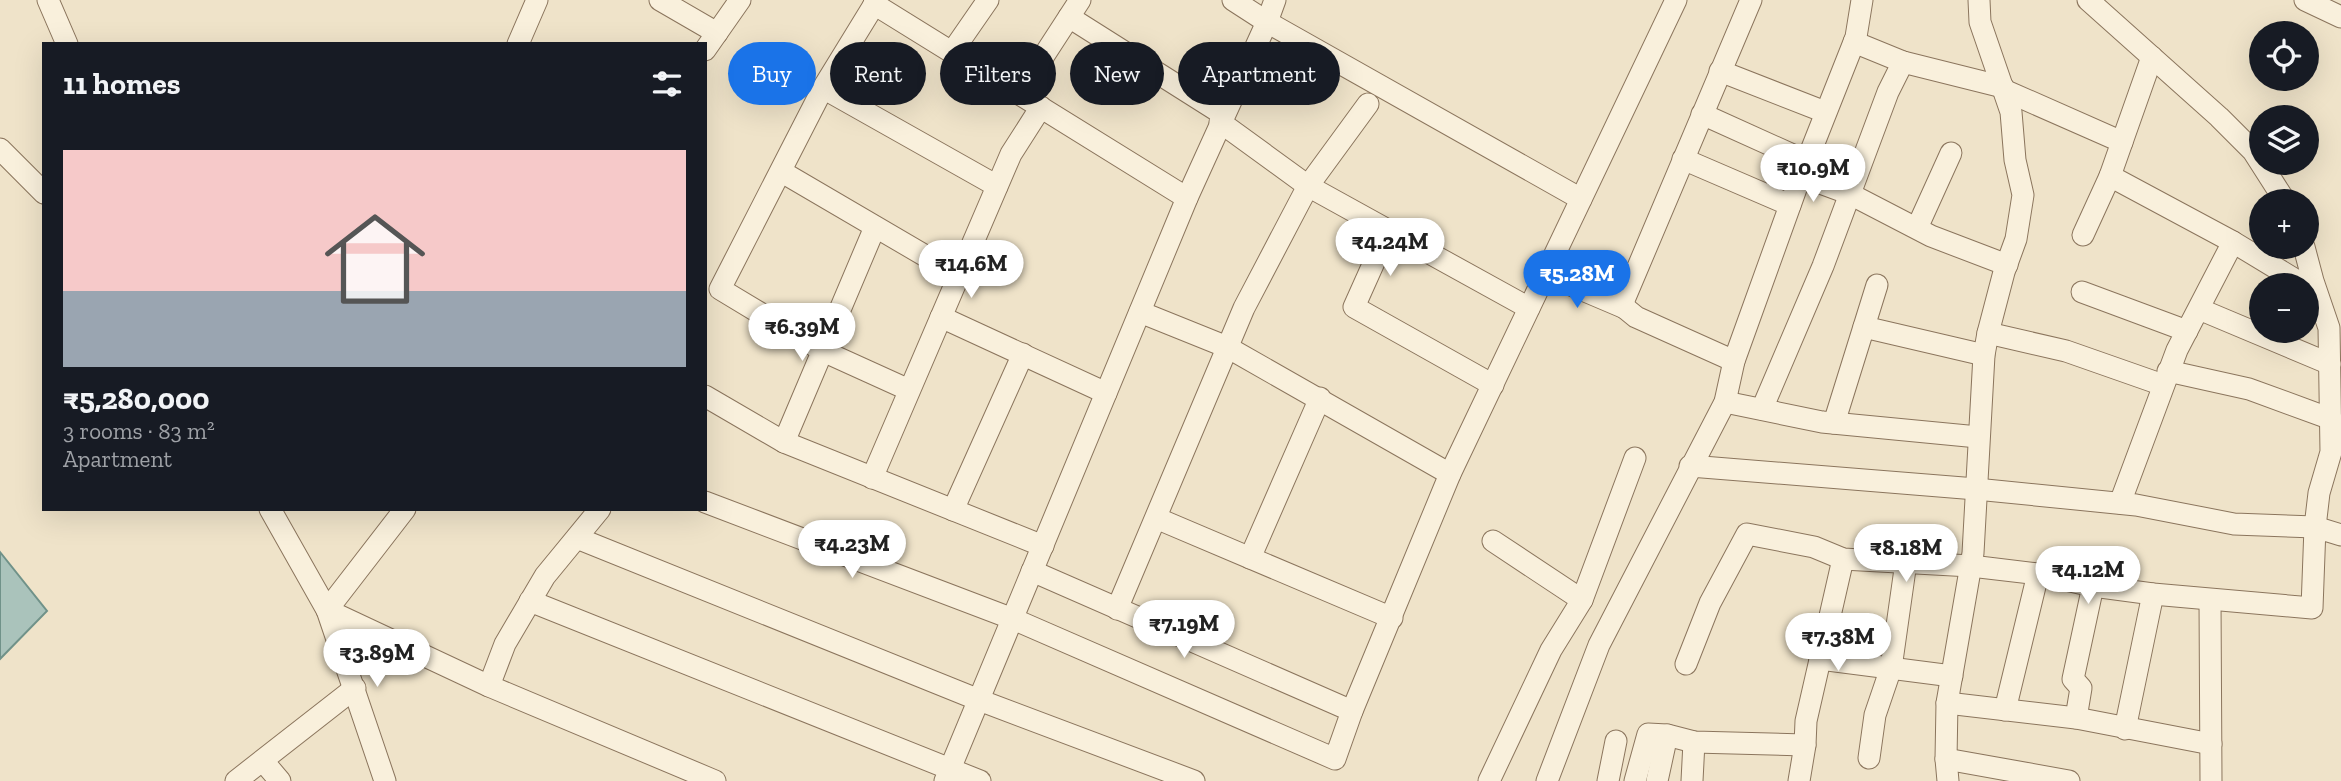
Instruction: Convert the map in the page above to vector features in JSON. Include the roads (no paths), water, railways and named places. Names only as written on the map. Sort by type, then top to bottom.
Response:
[{"type":"street","points":[[48,0],[66,42]]},
{"type":"street","points":[[519,42],[537,0]]},
{"type":"street","points":[[660,0],[711,42],[740,0]]},
{"type":"street","points":[[959,42],[988,0]]},
{"type":"street","points":[[1233,0],[1267,22],[1581,199]]},
{"type":"street","points":[[948,775],[1187,198],[1275,0]]},
{"type":"street","points":[[707,503],[1013,619],[1335,760],[1352,711],[1450,474],[1676,0]]},
{"type":"street","points":[[1625,308],[1626,293],[1751,0]]},
{"type":"street","points":[[1547,781],[1599,645],[1725,402],[1734,361],[1825,111],[1854,42],[1862,0]]},
{"type":"street","points":[[1948,781],[1947,703],[1971,566],[1984,355],[2016,239],[2023,195],[2015,160],[2011,111],[1980,22],[1979,0]]},
{"type":"street","points":[[2088,0],[2253,151],[2278,189]]},
{"type":"street","points":[[2305,0],[2341,17]]},
{"type":"street","points":[[909,390],[823,351],[720,289],[823,88],[876,2],[940,44]]},
{"type":"street","points":[[1053,42],[1075,9],[1308,186],[1530,308]]},
{"type":"street","points":[[1854,42],[1903,62],[2003,88],[2122,142]]},
{"type":"street","points":[[2083,235],[2110,176],[2152,57]]},
{"type":"street","points":[[1762,409],[1823,265],[1888,92],[1903,62]]},
{"type":"street","points":[[1720,71],[1825,111]]},
{"type":"street","points":[[823,88],[997,186]]},
{"type":"street","points":[[1117,609],[1244,308],[1308,186],[1368,104]]},
{"type":"street","points":[[1038,105],[1187,198]]},
{"type":"street","points":[[872,478],[1011,154],[1041,107]]},
{"type":"street","points":[[1702,114],[1931,236],[2007,265]]},
{"type":"street","points":[[0,149],[42,191]]},
{"type":"street","points":[[1917,228],[1951,153]]},
{"type":"street","points":[[1683,159],[1790,205]]},
{"type":"street","points":[[782,172],[958,275]]},
{"type":"street","points":[[2110,176],[2233,242],[2284,273]]},
{"type":"street","points":[[784,442],[875,227]]},
{"type":"street","points":[[1388,231],[1354,307],[1493,384]]},
{"type":"street","points":[[2120,503],[2165,378],[2233,242]]},
{"type":"street","points":[[1545,274],[1625,308],[1636,317],[1734,361]]},
{"type":"street","points":[[1834,423],[1877,285]]},
{"type":"street","points":[[2082,292],[2187,331]]},
{"type":"street","points":[[1686,664],[1710,603],[1747,534],[1814,547],[1843,559],[1971,566],[2038,574],[2093,586],[2153,594],[2312,608],[2319,493],[2331,452],[2329,328],[2319,308]]},
{"type":"street","points":[[2199,309],[2330,364]]},
{"type":"street","points":[[1140,312],[1227,347],[1450,474]]},
{"type":"street","points":[[941,317],[1106,393]]},
{"type":"street","points":[[1864,327],[1984,355]]},
{"type":"street","points":[[1988,333],[2165,378],[2249,389],[2331,419]]},
{"type":"street","points":[[953,510],[1023,355]]},
{"type":"street","points":[[707,397],[784,442],[1043,546]]},
{"type":"street","points":[[1250,558],[1320,398]]},
{"type":"street","points":[[1725,402],[1834,423],[1978,437]]},
{"type":"street","points":[[1489,781],[1545,662],[1582,600],[1635,458]]},
{"type":"street","points":[[1690,466],[2120,503],[2234,524],[2315,527],[2341,535]]},
{"type":"street","points":[[271,511],[327,610],[385,781]]},
{"type":"street","points":[[327,610],[403,511]]},
{"type":"street","points":[[489,686],[505,643],[545,576],[598,511]]},
{"type":"street","points":[[1156,518],[1392,618]]},
{"type":"street","points":[[577,538],[979,700],[1194,781]]},
{"type":"street","points":[[1493,541],[1582,600]]},
{"type":"street","points":[[1799,781],[1806,721],[1843,559]]},
{"type":"street","points":[[1869,758],[1875,715],[1891,668],[1906,562]]},
{"type":"street","points":[[1032,571],[1352,711]]},
{"type":"street","points":[[2005,710],[2038,574]]},
{"type":"street","points":[[2077,718],[2081,688],[2073,679],[2093,586]]},
{"type":"street","points":[[2125,729],[2153,594]]},
{"type":"street","points":[[2210,600],[2211,781]]},
{"type":"street","points":[[530,601],[948,775],[980,781]]},
{"type":"street","points":[[327,610],[489,686],[715,781]]},
{"type":"street","points":[[1820,659],[1952,676]]},
{"type":"street","points":[[236,781],[355,688]]},
{"type":"street","points":[[1947,703],[2077,718],[2211,744]]},
{"type":"street","points":[[1635,781],[1648,734],[1667,735],[1694,742],[1805,745]]},
{"type":"street","points":[[1657,781],[1667,735]]},
{"type":"street","points":[[1608,781],[1616,741]]},
{"type":"street","points":[[1692,781],[1694,742]]},
{"type":"street","points":[[1946,759],[2069,781]]},
{"type":"street","points":[[262,761],[280,781]]},
{"type":"water","points":[[0,552],[47,611],[0,659]]}]
